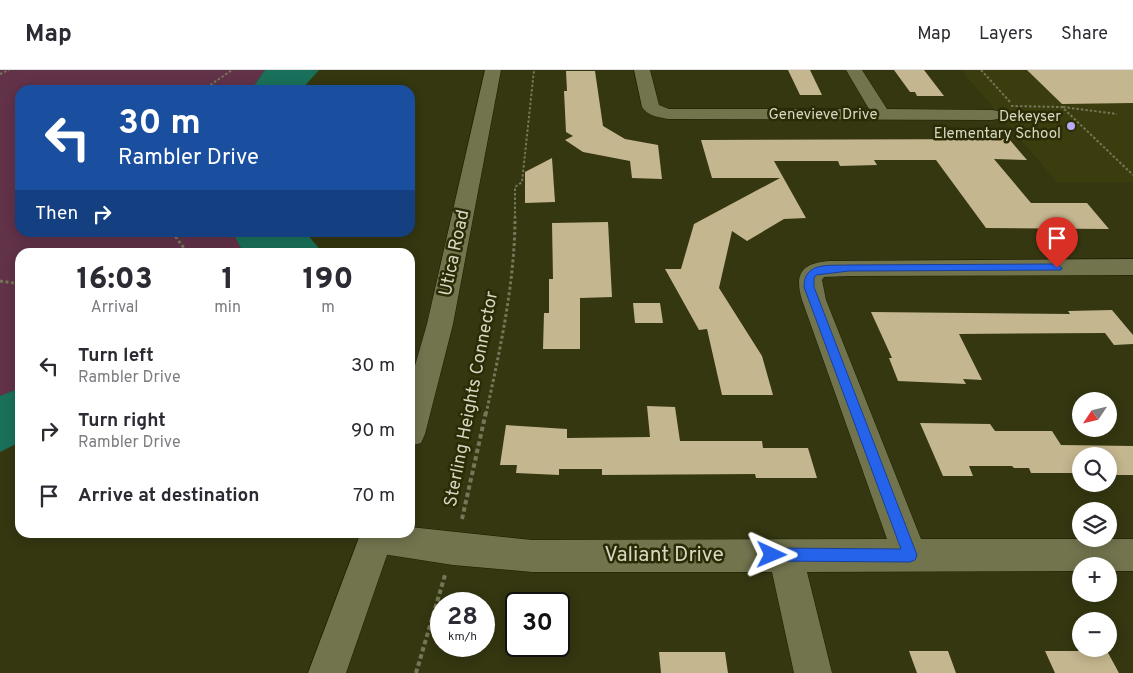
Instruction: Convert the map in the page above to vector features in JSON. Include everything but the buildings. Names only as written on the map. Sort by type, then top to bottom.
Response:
[{"type":"street","name":"Utica Road","points":[[415,416],[440,324],[493,70]]},
{"type":"street","name":"Genevieve Drive","points":[[642,70],[648,101],[654,110],[681,115],[882,115],[998,110]]},
{"type":"street","points":[[854,70],[882,115]]},
{"type":"street","points":[[910,555],[809,287],[809,277],[813,272],[821,270],[849,268],[1133,267]]},
{"type":"street","points":[[327,673],[376,538]]},
{"type":"street","name":"Valiant Drive","points":[[394,538],[454,549],[532,556],[1133,555]]},
{"type":"street","points":[[786,555],[813,673]]},
{"type":"path","points":[[0,74],[9,70]]},
{"type":"path","points":[[210,85],[232,70]]},
{"type":"path","name":"Sterling Heights Connector","points":[[462,521],[498,359],[515,244],[515,187],[522,182],[534,70]]},
{"type":"path","points":[[981,70],[1014,106]]},
{"type":"path","points":[[998,110],[1014,106],[1062,107],[1117,114]]},
{"type":"path","points":[[1062,107],[1133,175]]},
{"type":"path","points":[[176,237],[184,248]]},
{"type":"path","points":[[0,281],[15,283]]},
{"type":"path","points":[[416,673],[448,565]]},
{"type":"shaded area","points":[[0,70],[265,70],[254,85],[15,85],[15,237],[235,237],[241,248],[15,248],[15,390],[0,396]]},
{"type":"shaded area","name":"Dekeyser Elementary School","points":[[961,70],[1133,70],[1133,182],[1057,182]]},
{"type":"water","points":[[265,70],[319,70],[306,85],[254,85]]},
{"type":"water","points":[[235,237],[309,237],[319,248],[241,248]]},
{"type":"water","points":[[15,390],[15,444],[0,452],[0,396]]},
{"type":"place","name":"Dekeyser Elementary School","points":[[1071,126]]},
{"type":"route","points":[[772,555],[910,555],[809,287],[809,277],[813,272],[830,268],[1057,268]]}]
